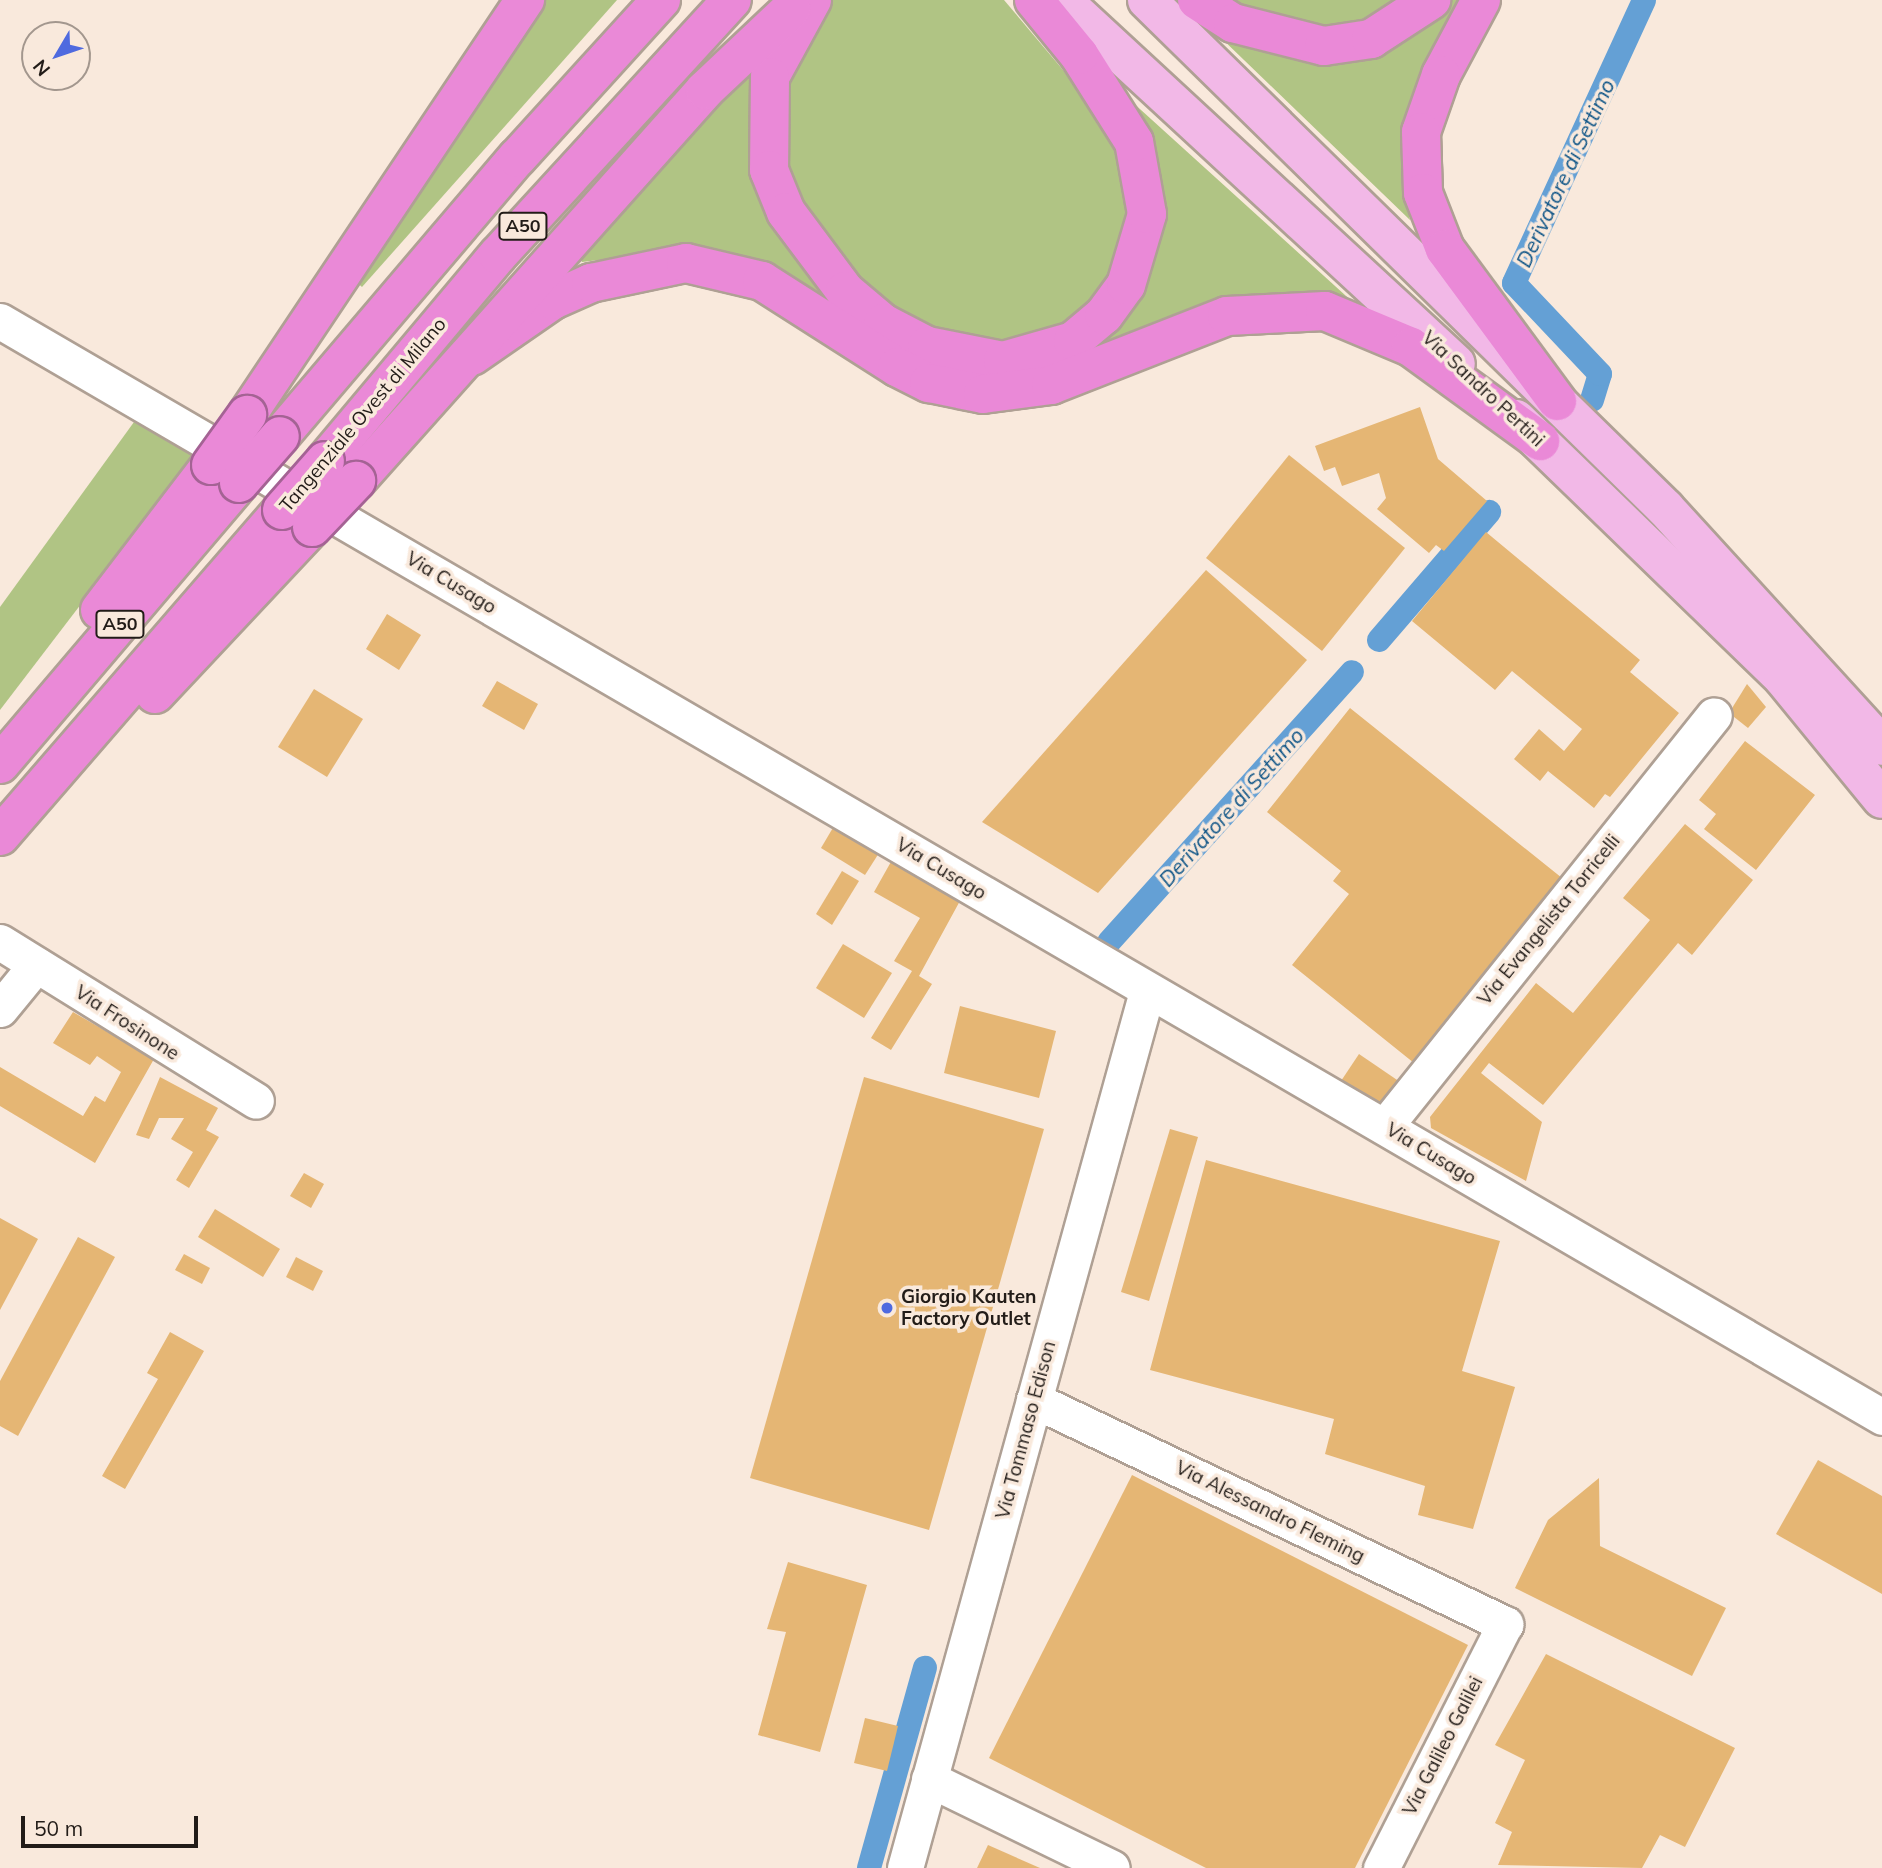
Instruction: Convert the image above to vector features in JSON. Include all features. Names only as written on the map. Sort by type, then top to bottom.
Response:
[{"type":"highway","points":[[225,474],[247,415],[525,0]]},
{"type":"highway","name":"A50","points":[[10,752],[225,474],[280,436],[517,158],[661,0]]},
{"type":"highway","name":"Tangenziale Ovest di Milano","points":[[0,836],[340,471],[498,255],[732,0]]},
{"type":"highway","points":[[472,356],[705,90],[801,0]]},
{"type":"highway","points":[[813,0],[770,77],[769,170],[786,212],[845,291],[883,323],[927,346],[1003,362],[1062,346],[1104,315],[1126,285],[1147,214],[1144,175],[1114,105],[1034,0]]},
{"type":"highway","points":[[1197,0],[1233,23],[1324,46],[1371,39],[1431,0]]},
{"type":"highway","points":[[1481,0],[1441,75],[1421,132],[1423,193],[1445,249],[1557,401]]},
{"type":"highway","points":[[340,471],[472,356],[553,300],[591,283],[686,263],[762,281],[897,367],[929,383],[983,394],[1051,385],[1227,316],[1312,310],[1361,321],[1411,347],[1539,441]]},
{"type":"main road","name":"Via Sandro Pertini","points":[[1062,0],[1539,441],[1783,678],[1882,799]]},
{"type":"main road","points":[[1147,0],[1557,401],[1805,656],[1882,746]]},
{"type":"street","name":"Via Cusago","points":[[0,321],[1882,1417]]},
{"type":"street","name":"Via Evangelista Torricelli","points":[[1385,1126],[1714,715]]},
{"type":"street","name":"Via Frosinone","points":[[0,942],[256,1101]]},
{"type":"street","points":[[0,1009],[36,965]]},
{"type":"street","name":"Via Tommaso Edison","points":[[905,1868],[1147,991]]},
{"type":"street","name":"Via Alessandro Fleming","points":[[1034,1399],[1505,1624]]},
{"type":"street","name":"Via Galileo Galilei","points":[[1381,1868],[1505,1624]]},
{"type":"street","points":[[929,1779],[1112,1868]]},
{"type":"green space","points":[[544,0],[617,0],[362,287],[352,278]]},
{"type":"green space","points":[[832,0],[1004,0],[1106,121],[1134,176],[1125,260],[1068,332],[961,347],[854,286],[781,168],[780,99]]},
{"type":"green space","points":[[1214,0],[1414,0],[1385,19],[1315,31]]},
{"type":"green space","points":[[1449,0],[1465,0],[1405,190],[1410,220],[1216,33],[1263,48]]},
{"type":"green space","points":[[761,54],[750,158],[758,190],[819,286],[1031,369],[1163,219],[1160,172],[1130,100],[1367,315],[1330,303],[983,384],[727,253],[692,249],[582,262],[578,255]]},
{"type":"green space","points":[[134,422],[195,455],[0,710],[0,607]]},
{"type":"building","points":[[1420,407],[1438,459],[1487,501],[1444,551],[1436,545],[1429,553],[1377,509],[1386,498],[1379,473],[1342,486],[1335,467],[1324,471],[1315,446]]},
{"type":"building","points":[[1289,455],[1405,548],[1322,651],[1206,558]]},
{"type":"building","points":[[1486,532],[1640,660],[1630,672],[1679,713],[1610,797],[1605,794],[1594,808],[1548,771],[1540,781],[1514,759],[1539,729],[1564,751],[1582,729],[1512,671],[1495,690],[1412,621]]},
{"type":"building","points":[[1206,570],[1307,660],[1098,893],[982,822]]},
{"type":"building","points":[[387,614],[421,635],[399,670],[366,649]]},
{"type":"building","points":[[497,681],[538,704],[524,730],[482,706]]},
{"type":"building","points":[[1747,684],[1766,707],[1748,728],[1729,713]]},
{"type":"building","points":[[314,689],[363,719],[327,777],[278,747]]},
{"type":"building","points":[[1350,708],[1562,878],[1414,1063],[1292,965],[1349,894],[1333,881],[1341,871],[1267,812]]},
{"type":"building","points":[[1745,741],[1815,795],[1756,870],[1704,829],[1716,814],[1699,800]]},
{"type":"building","points":[[1685,824],[1753,880],[1692,955],[1678,943],[1543,1105],[1489,1063],[1481,1073],[1542,1122],[1526,1181],[1431,1128],[1430,1117],[1536,983],[1573,1013],[1650,920],[1623,898]]},
{"type":"building","points":[[834,826],[879,853],[865,875],[821,848]]},
{"type":"building","points":[[892,860],[961,899],[919,976],[932,984],[891,1050],[871,1038],[912,971],[894,961],[920,918],[874,892]]},
{"type":"building","points":[[842,871],[859,881],[832,925],[816,914]]},
{"type":"building","points":[[843,944],[892,973],[864,1018],[816,988]]},
{"type":"building","points":[[960,1006],[1056,1031],[1039,1098],[944,1073]]},
{"type":"building","points":[[73,1012],[154,1059],[95,1163],[0,1106],[0,1067],[83,1116],[95,1096],[105,1102],[121,1072],[97,1056],[90,1065],[53,1043]]},
{"type":"building","points":[[1359,1054],[1403,1084],[1387,1110],[1339,1084]]},
{"type":"building","points":[[160,1077],[218,1108],[206,1130],[219,1137],[189,1188],[176,1180],[193,1152],[171,1139],[184,1118],[159,1118],[149,1139],[136,1135]]},
{"type":"building","points":[[864,1077],[1044,1129],[929,1530],[750,1478]]},
{"type":"building","points":[[1170,1129],[1198,1137],[1149,1301],[1121,1292]]},
{"type":"building","points":[[1206,1160],[1500,1241],[1462,1371],[1515,1387],[1473,1529],[1418,1515],[1425,1486],[1325,1454],[1334,1419],[1150,1370]]},
{"type":"building","points":[[304,1173],[324,1184],[311,1208],[290,1196]]},
{"type":"building","points":[[215,1209],[280,1249],[263,1277],[198,1237]]},
{"type":"building","points":[[0,1218],[38,1239],[0,1310]]},
{"type":"building","points":[[78,1237],[115,1257],[18,1436],[0,1426],[0,1381]]},
{"type":"building","points":[[184,1254],[210,1268],[202,1284],[175,1270]]},
{"type":"building","points":[[296,1257],[323,1271],[313,1291],[286,1277]]},
{"type":"building","points":[[170,1332],[204,1351],[125,1489],[102,1476],[158,1379],[147,1373]]},
{"type":"building","points":[[1818,1460],[1882,1496],[1882,1594],[1776,1534]]},
{"type":"building","points":[[1132,1475],[1468,1645],[1355,1868],[1206,1868],[989,1758]]},
{"type":"building","points":[[1599,1478],[1600,1546],[1726,1608],[1692,1676],[1515,1588],[1548,1520]]},
{"type":"building","points":[[788,1562],[867,1585],[820,1752],[758,1735],[786,1632],[767,1629]]},
{"type":"building","points":[[1546,1654],[1735,1748],[1685,1847],[1660,1835],[1642,1868],[1498,1865],[1512,1832],[1495,1823],[1525,1760],[1495,1745]]},
{"type":"building","points":[[865,1718],[898,1726],[887,1771],[854,1763]]},
{"type":"building","points":[[988,1845],[1040,1868],[977,1868]]},
{"type":"waterway","name":"Derivatore di Settimo","points":[[1592,400],[1600,374],[1514,283],[1644,0]]},
{"type":"waterway","name":"Derivatore di Settimo","points":[[1379,640],[1489,512]]},
{"type":"waterway","name":"Derivatore di Settimo","points":[[1109,942],[1352,672]]},
{"type":"waterway","name":"Derivatore di Settimo","points":[[869,1868],[925,1668]]},
{"type":"place","name":"Giorgio Kauten Factory Outlet","points":[[887,1308]]}]
